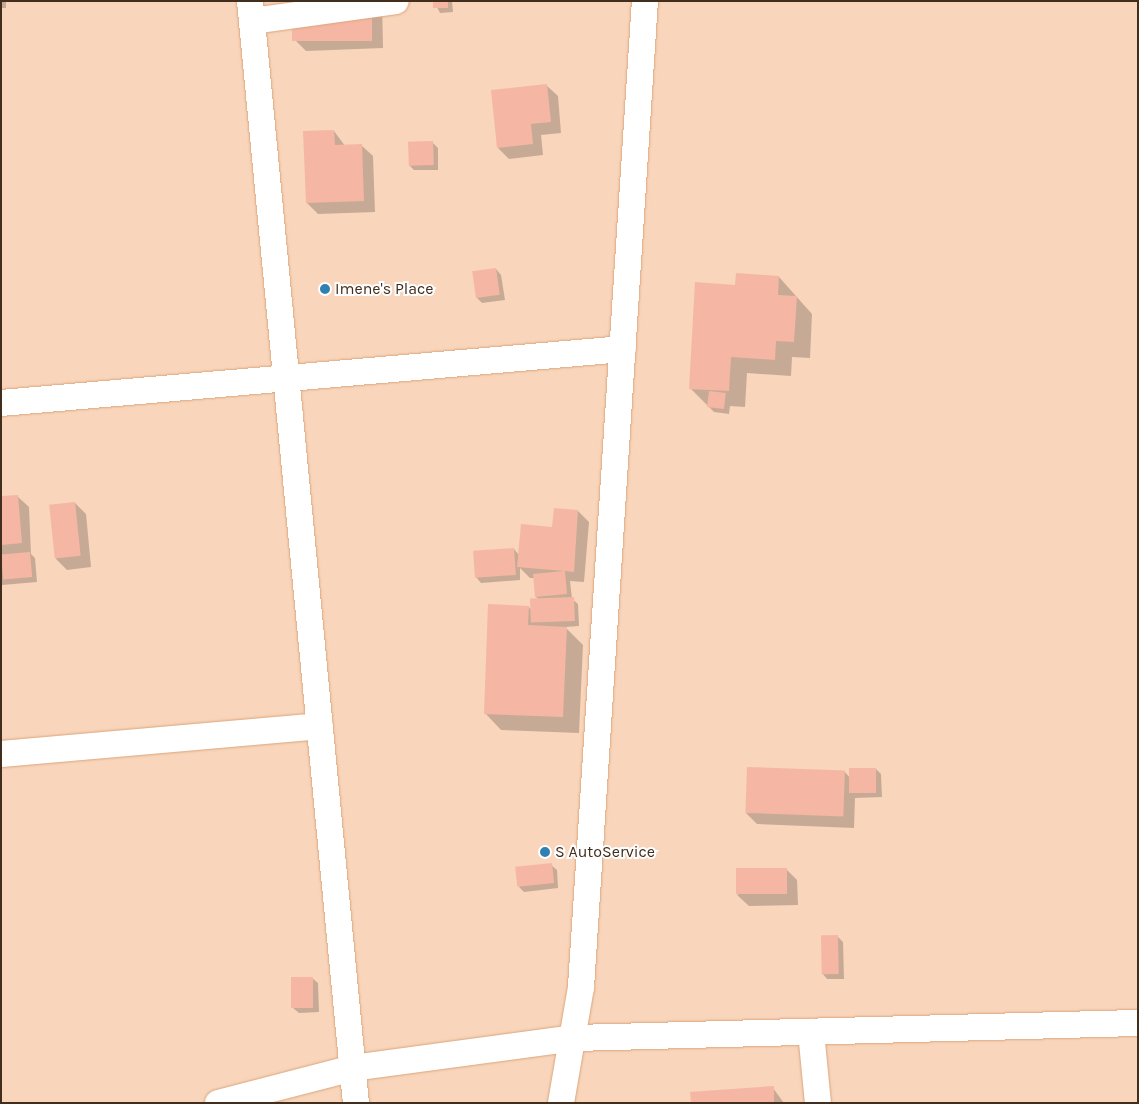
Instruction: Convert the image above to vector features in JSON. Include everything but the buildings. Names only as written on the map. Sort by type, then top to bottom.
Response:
[{"type":"street","points":[[356,1103],[251,11],[396,1]]},
{"type":"street","points":[[561,1103],[575,1038],[582,987],[645,1]]},
{"type":"street","points":[[1,403],[622,349]]},
{"type":"street","points":[[1,754],[320,726]]},
{"type":"street","points":[[218,1103],[353,1068],[575,1038],[1138,1023]]},
{"type":"street","points":[[811,1032],[818,1103]]},
{"type":"place","name":"Imene's Place","points":[[325,289]]},
{"type":"place","name":"S AutoService","points":[[545,852]]}]
